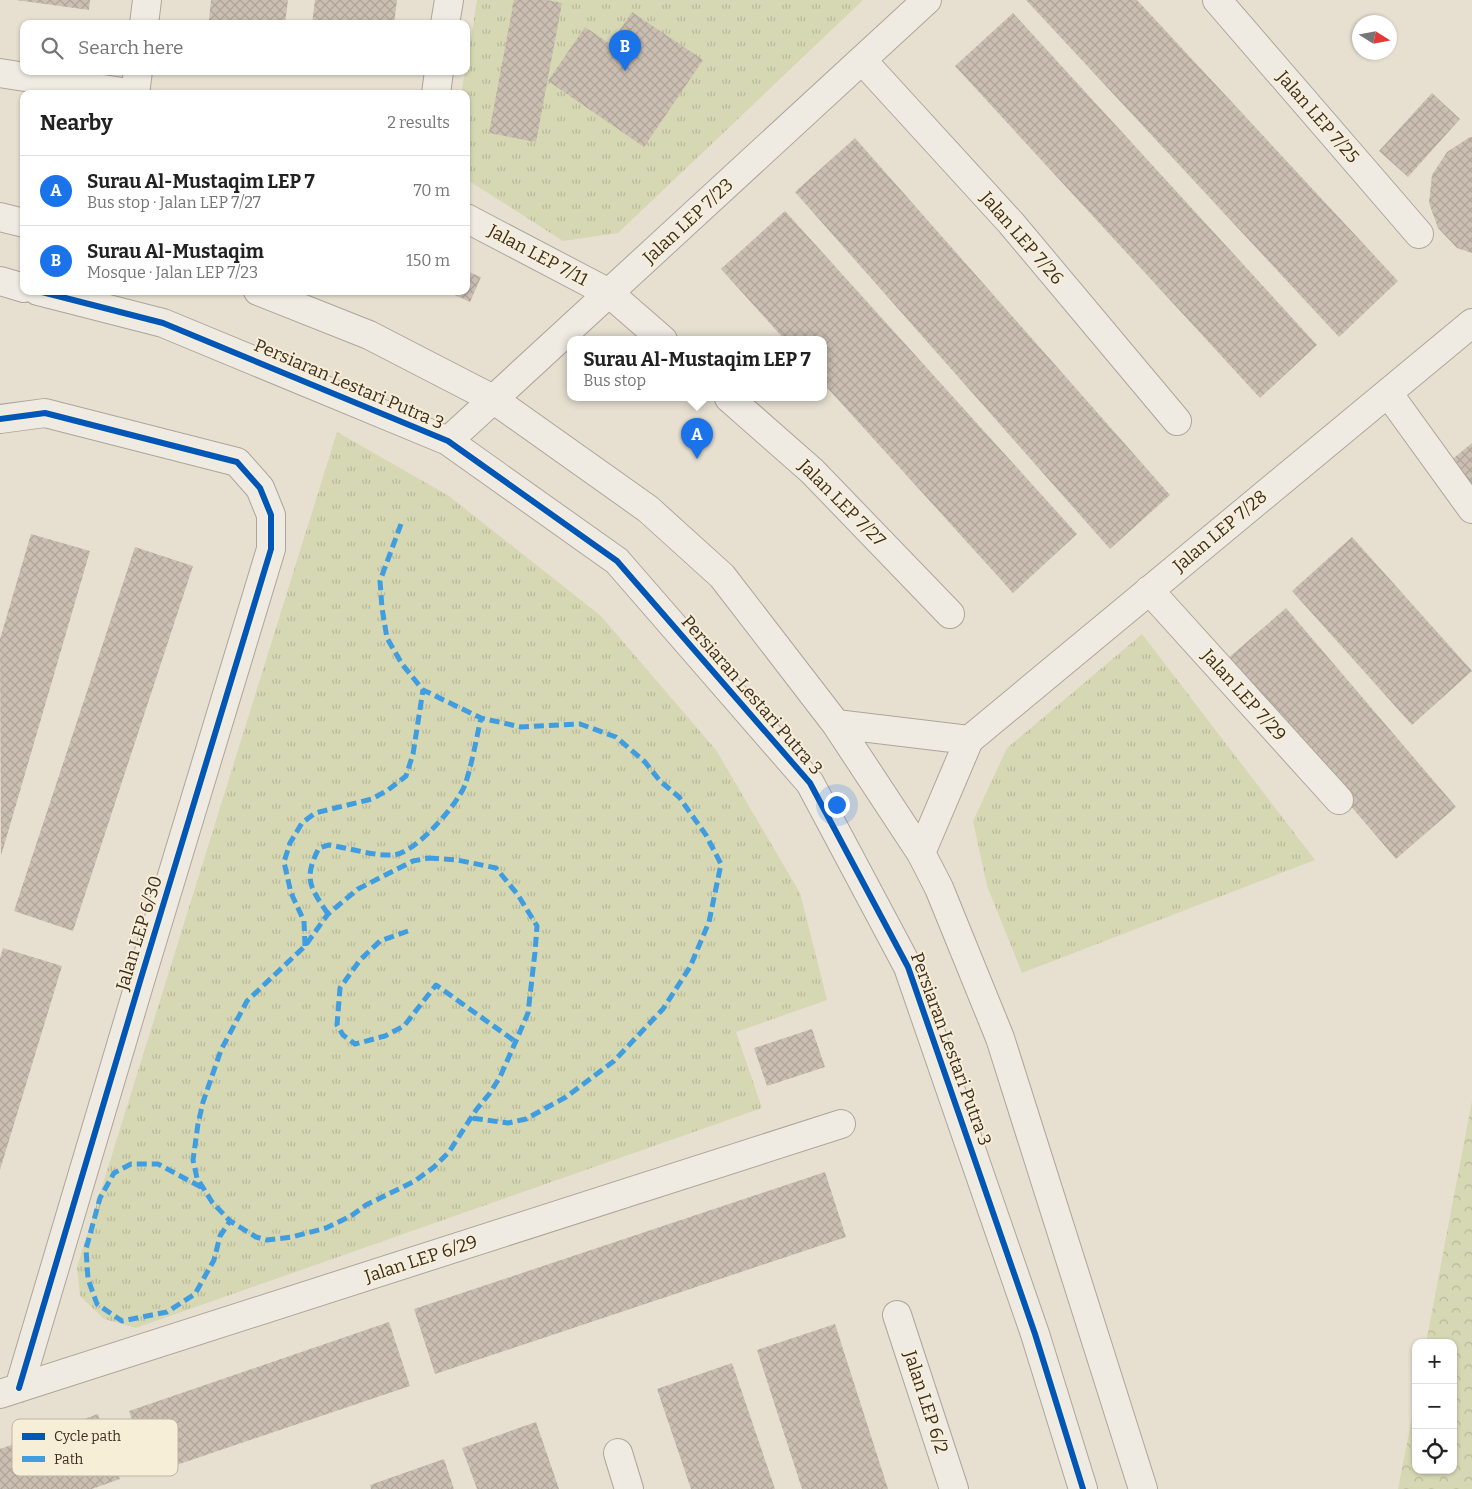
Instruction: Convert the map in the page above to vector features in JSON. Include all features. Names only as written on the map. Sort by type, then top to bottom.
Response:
[{"type":"street","points":[[144,20],[147,0]]},
{"type":"street","points":[[446,20],[448,0]]},
{"type":"street","name":"Jalan LEP 7/23","points":[[448,441],[927,0]]},
{"type":"street","name":"Jalan LEP 7/25","points":[[1217,0],[1419,234]]},
{"type":"street","name":"Jalan LEP 7/26","points":[[862,60],[1011,223],[1177,421]]},
{"type":"street","points":[[0,73],[109,90]]},
{"type":"street","points":[[136,90],[137,75]]},
{"type":"street","points":[[437,90],[438,75]]},
{"type":"street","points":[[0,217],[20,222]]},
{"type":"street","name":"Jalan LEP 7/11","points":[[470,220],[609,293]]},
{"type":"street","points":[[0,282],[20,287]]},
{"type":"street","points":[[609,293],[658,336]]},
{"type":"street","name":"Persiaran Lestari Putra 3","points":[[54,295],[163,323],[448,441],[617,561],[810,783],[908,967],[1035,1334],[1083,1489]]},
{"type":"street","points":[[268,295],[369,336],[493,399],[648,508],[722,576],[836,724],[921,853],[939,888],[1000,1038],[1143,1489]]},
{"type":"street","name":"Jalan LEP 7/28","points":[[969,740],[1472,323]]},
{"type":"street","points":[[1388,393],[1472,508]]},
{"type":"street","name":"Jalan LEP 7/27","points":[[732,401],[812,471],[950,614]]},
{"type":"street","name":"Jalan LEP 6/30","points":[[0,420],[45,414],[236,462],[260,488],[271,515],[271,550],[135,998],[10,1391]]},
{"type":"street","name":"Jalan LEP 7/29","points":[[1149,590],[1339,800]]},
{"type":"street","points":[[836,724],[969,740],[921,853]]},
{"type":"street","name":"Jalan LEP 6/29","points":[[10,1391],[842,1124]]},
{"type":"street","name":"Jalan LEP 6/2","points":[[897,1315],[954,1489]]},
{"type":"street","points":[[618,1453],[629,1489]]},
{"type":"green space","points":[[477,0],[863,0],[618,233],[563,241],[470,182],[470,90],[462,90],[464,75],[470,75],[470,45]]},
{"type":"green space","points":[[337,432],[449,496],[601,616],[716,750],[800,893],[827,1000],[736,1032],[762,1108],[136,1328],[104,1319],[80,1296],[77,1267]]},
{"type":"green space","points":[[1142,634],[1315,860],[1022,973],[987,886],[973,821],[1007,748]]},
{"type":"green space","points":[[1472,1101],[1472,1489],[1398,1489],[1412,1417],[1412,1474],[1457,1474],[1457,1339],[1427,1339]]},
{"type":"building","points":[[16,0],[90,0],[89,10]]},
{"type":"building","points":[[211,0],[288,0],[286,20],[209,20]]},
{"type":"building","points":[[315,0],[397,0],[394,20],[312,20]]},
{"type":"building","points":[[514,0],[547,0],[562,3],[536,142],[489,133]]},
{"type":"building","points":[[1026,0],[1137,0],[1398,281],[1339,337]]},
{"type":"building","points":[[632,12],[703,60],[644,147],[548,81],[585,27],[610,44]]},
{"type":"building","points":[[1013,13],[1317,345],[1260,398],[955,66]]},
{"type":"building","points":[[1432,93],[1460,119],[1408,177],[1379,151]]},
{"type":"building","points":[[1472,137],[1472,253],[1457,248],[1438,228],[1429,203],[1432,175],[1447,152]]},
{"type":"building","points":[[855,138],[1170,495],[1110,549],[795,192]]},
{"type":"building","points":[[785,211],[1077,534],[1013,593],[827,387],[827,336],[781,336],[721,269]]},
{"type":"building","points":[[470,273],[481,277],[470,302],[455,295],[470,295]]},
{"type":"building","points":[[1472,443],[1472,490],[1449,462]]},
{"type":"building","points":[[31,534],[90,551],[1,856],[0,639]]},
{"type":"building","points":[[1352,537],[1472,671],[1412,725],[1292,591]]},
{"type":"building","points":[[135,547],[193,566],[73,931],[14,911]]},
{"type":"building","points":[[1286,608],[1456,807],[1396,859],[1226,660]]},
{"type":"building","points":[[3,948],[62,966],[0,1170],[0,958]]},
{"type":"building","points":[[812,1029],[825,1067],[767,1086],[754,1048]]},
{"type":"building","points":[[825,1172],[846,1237],[435,1374],[414,1309]]},
{"type":"building","points":[[389,1322],[410,1386],[178,1465],[178,1419],[132,1419],[129,1411]]},
{"type":"building","points":[[835,1324],[888,1489],[802,1489],[757,1350]]},
{"type":"building","points":[[732,1363],[775,1489],[691,1489],[657,1389]]},
{"type":"building","points":[[98,1414],[100,1419],[84,1419]]},
{"type":"building","points":[[536,1422],[559,1489],[477,1489],[462,1448]]},
{"type":"building","points":[[12,1445],[12,1476],[119,1476],[120,1479],[92,1489],[0,1489],[0,1449]]},
{"type":"building","points":[[444,1459],[454,1489],[371,1489],[370,1485]]},
{"type":"marked path","points":[[401,524],[380,581],[382,608],[387,638],[402,664],[423,690],[481,718],[521,727],[580,724],[616,737],[645,762],[660,781],[679,797],[706,835],[721,864],[709,922],[690,967],[663,1009],[614,1061],[566,1097],[526,1119],[508,1123],[471,1118]]},
{"type":"marked path","points":[[305,946],[304,921],[291,893],[284,862],[290,843],[302,823],[315,813],[372,799],[388,790],[406,776],[413,754],[423,690]]},
{"type":"marked path","points":[[328,914],[313,889],[310,875],[319,848],[329,845],[369,853],[393,855],[402,853],[423,838],[445,816],[461,794],[472,760],[481,718]]},
{"type":"marked path","points":[[429,858],[457,860],[496,868],[518,895],[537,926],[528,1013],[500,1077],[449,1152],[434,1167],[415,1181],[366,1205],[351,1216],[326,1228],[292,1237],[267,1240],[256,1237],[230,1221],[212,1202],[197,1178],[193,1160],[203,1102],[221,1050],[247,1001],[305,946],[328,914],[358,889],[413,861],[429,858]]},
{"type":"marked path","points":[[408,931],[380,941],[360,960],[340,988],[337,1025],[343,1035],[355,1044],[385,1036],[404,1026],[436,985],[516,1042]]},
{"type":"marked path","points":[[201,1187],[158,1164],[131,1164],[114,1173],[100,1198],[86,1249],[88,1279],[97,1304],[122,1321],[167,1312],[195,1294],[214,1260],[220,1236],[230,1221]]},
{"type":"cycle path","points":[[54,295],[163,323],[448,441],[617,561],[810,783],[908,967],[1035,1334],[1083,1489]]},
{"type":"cycle path","points":[[0,419],[45,413],[237,462],[260,488],[271,515],[271,549],[19,1388]]},
{"type":"place","name":"Surau Al-Mustaqim","points":[[625,71]]},
{"type":"place","name":"Surau Al-Mustaqim LEP 7","points":[[697,459]]}]
